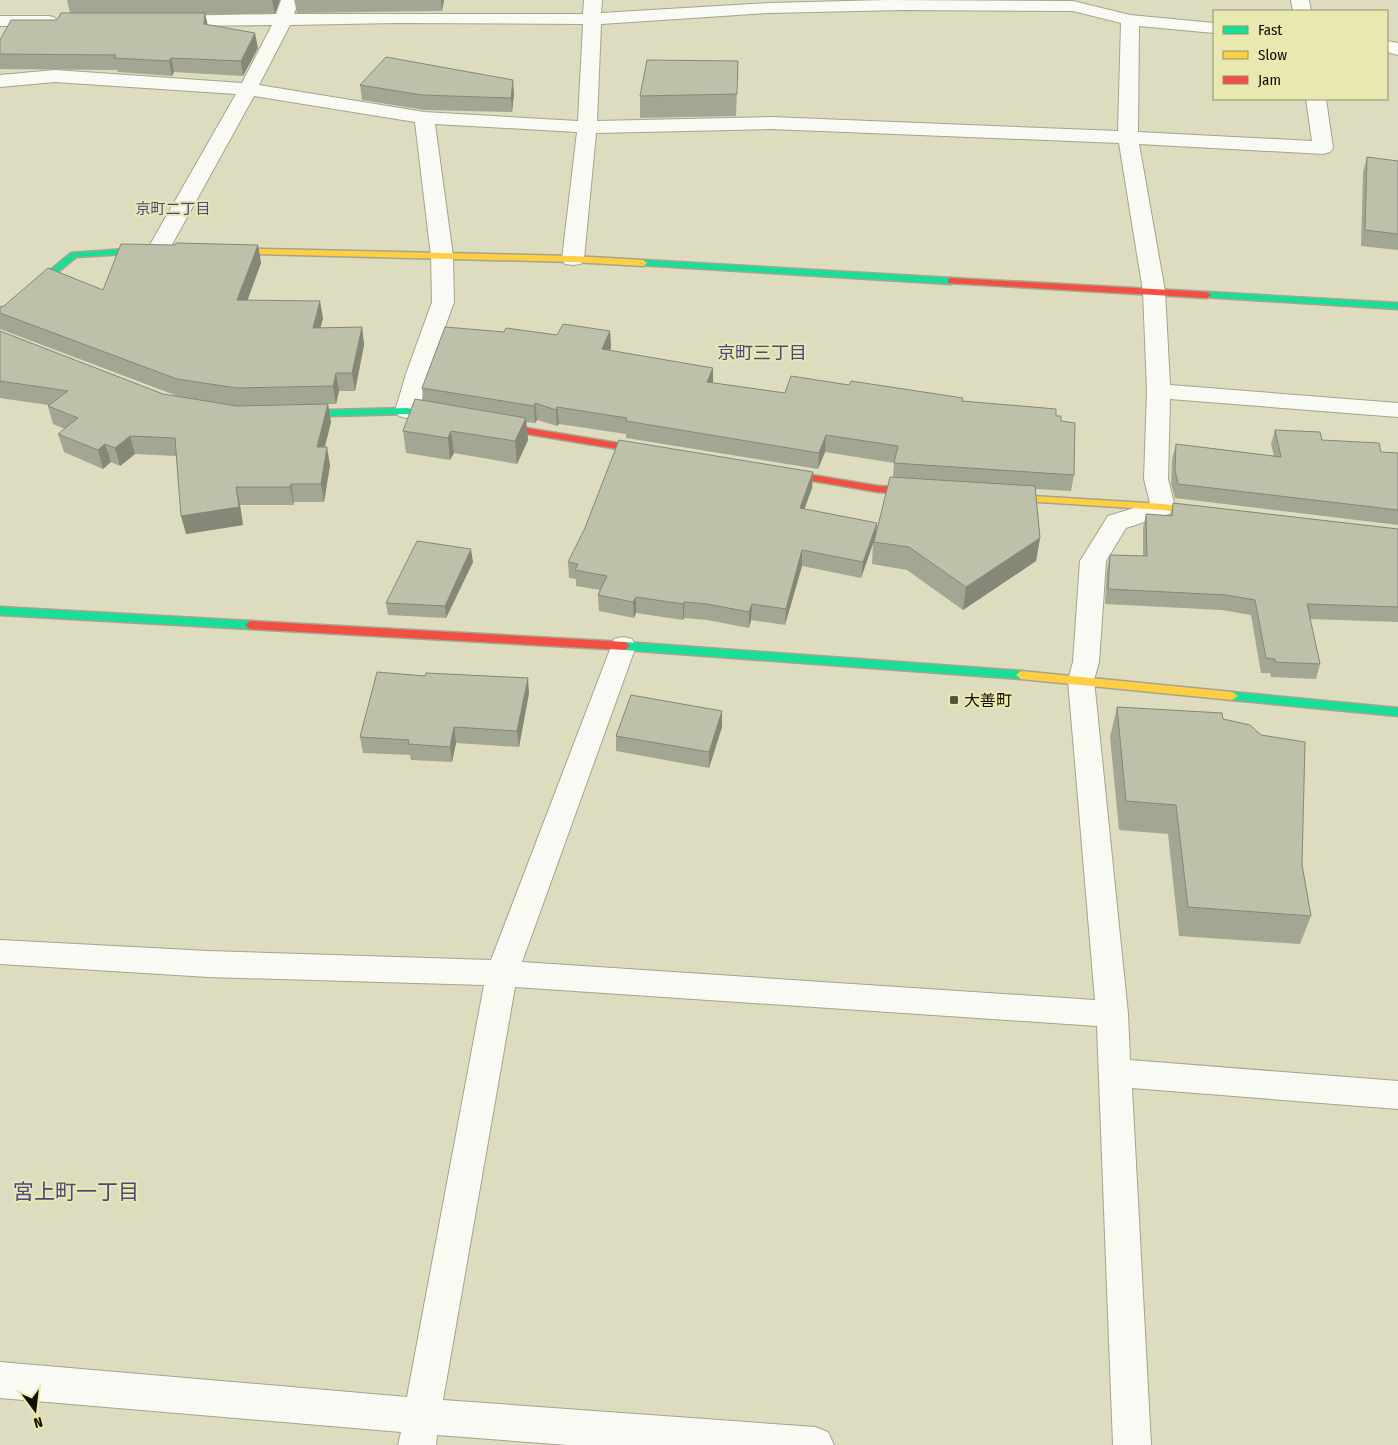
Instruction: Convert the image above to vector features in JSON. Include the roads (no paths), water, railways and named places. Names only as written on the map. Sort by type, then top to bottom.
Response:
[{"type":"street","points":[[0,317],[74,255],[163,250],[283,21],[290,0]]},
{"type":"street","points":[[573,259],[587,127],[593,0]]},
{"type":"street","points":[[156,21],[283,21],[396,18],[592,20],[769,8],[1073,6],[1130,20],[1213,28]]},
{"type":"street","points":[[1130,20],[1128,137],[1154,291],[1159,391],[1156,479],[1164,507]]},
{"type":"street","points":[[0,21],[68,21]]},
{"type":"street","points":[[0,81],[55,76],[248,89],[424,118],[587,127],[771,123],[1128,137],[1323,148],[1316,100]]},
{"type":"street","points":[[407,411],[417,374],[443,302],[442,256],[424,118]]},
{"type":"street","points":[[207,251],[573,259],[1398,306]]},
{"type":"street","points":[[1159,391],[1398,410]]},
{"type":"street","points":[[280,414],[407,411],[456,419]]},
{"type":"street","points":[[476,423],[662,454]]},
{"type":"street","points":[[760,470],[878,489],[937,493]]},
{"type":"street","points":[[986,496],[1164,507],[1222,514]]},
{"type":"street","points":[[1132,1445],[1112,1014],[1081,680],[1086,662],[1093,561],[1117,522],[1164,507]]},
{"type":"street","points":[[0,611],[623,646],[955,669],[1398,712]]},
{"type":"street","points":[[419,1431],[502,973],[623,646]]},
{"type":"street","points":[[0,952],[208,964],[502,973],[1112,1014]]},
{"type":"street","points":[[1115,1074],[1398,1095]]},
{"type":"street","points":[[0,1380],[419,1431],[814,1445]]},
{"type":"place","name":"大善町","points":[[954,700]]},
{"type":"district","name":"京町二丁目","points":[[173,209]]},
{"type":"district","name":"京町三丁目","points":[[762,353]]},
{"type":"district","name":"宮上町一丁目","points":[[76,1192]]}]
